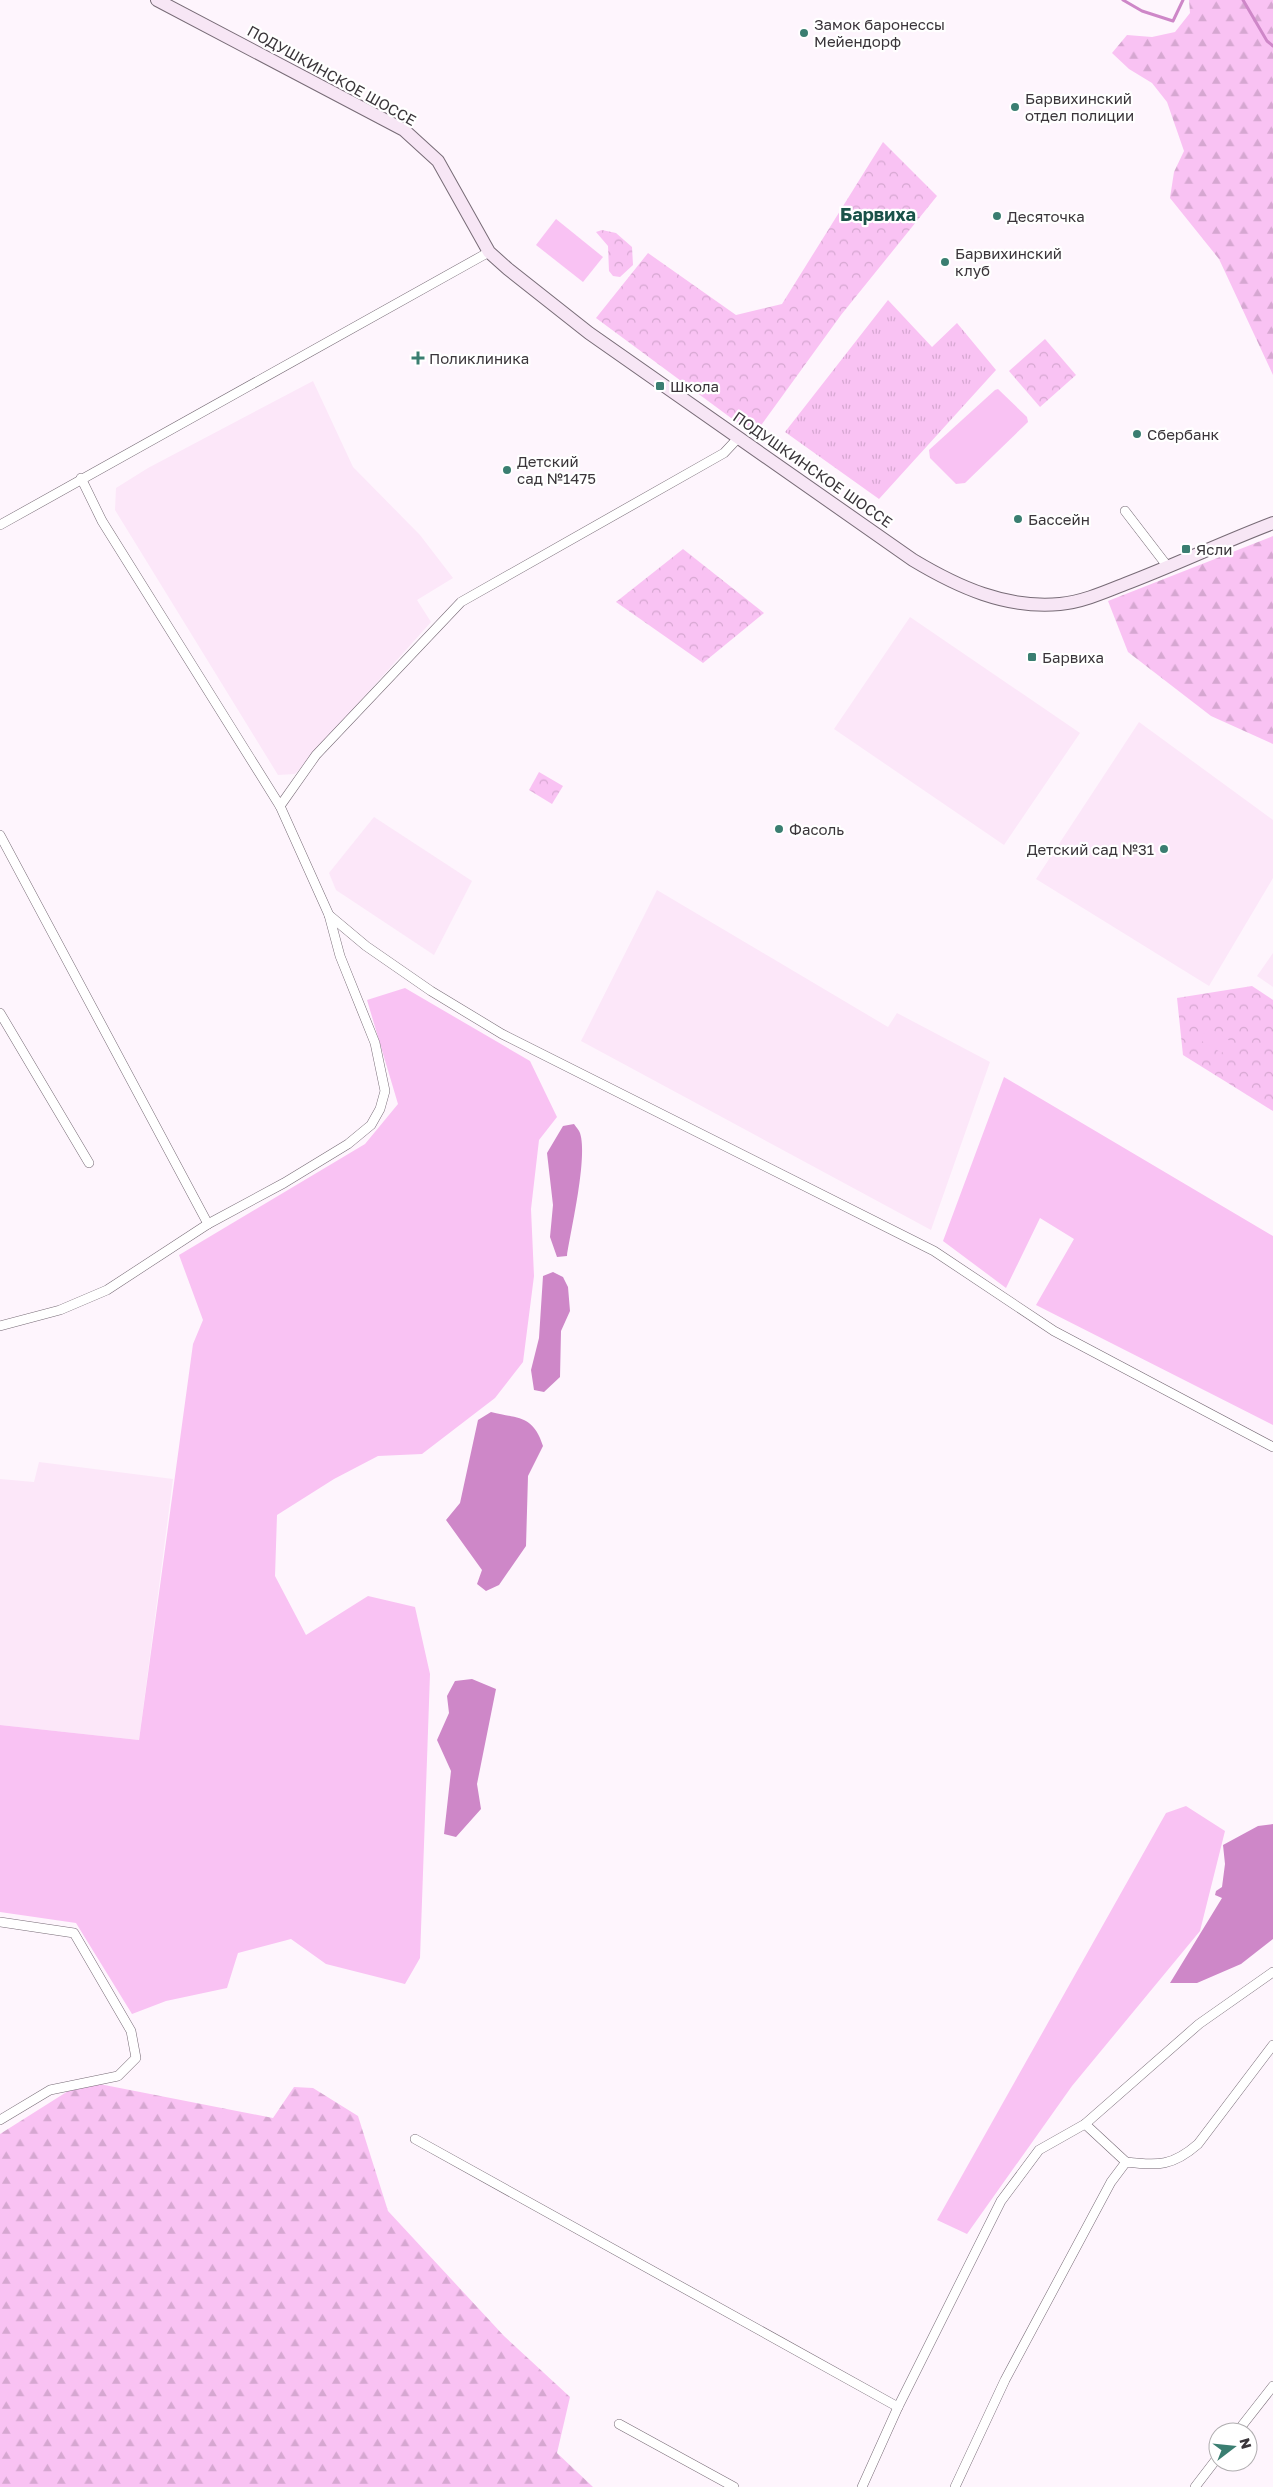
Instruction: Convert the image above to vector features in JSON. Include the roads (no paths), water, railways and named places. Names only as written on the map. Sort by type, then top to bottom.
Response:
[{"type":"main road","name":"ПОДУШКИНСКОЕ ШОССЕ","points":[[157,0],[404,130],[438,161],[489,252],[589,333],[913,560],[946,580],[972,592],[1016,603],[1060,604],[1101,594],[1273,522]]},
{"type":"street","points":[[0,524],[489,252]]},
{"type":"street","points":[[280,806],[316,755],[462,602],[724,453],[739,437]]},
{"type":"street","points":[[0,1326],[85,1301],[107,1290],[208,1224],[284,1183],[348,1144],[371,1125],[380,1109],[385,1091],[374,1043],[340,956],[329,915],[280,806],[102,521],[81,478]]},
{"type":"street","points":[[1125,510],[1168,566]]},
{"type":"street","points":[[0,835],[162,1142],[208,1224]]},
{"type":"street","points":[[329,915],[366,946],[431,991],[502,1034],[934,1251],[1054,1331],[1273,1448]]},
{"type":"street","points":[[0,1014],[89,1163]]},
{"type":"street","points":[[0,1922],[74,1933],[131,2030],[136,2058],[118,2076],[50,2090],[0,2120]]},
{"type":"street","points":[[862,2487],[898,2407],[1000,2201],[1039,2150],[1085,2124],[1199,2024],[1273,1972]]},
{"type":"street","points":[[1085,2124],[1126,2162],[1151,2165],[1168,2163],[1186,2155],[1198,2144],[1273,2045]]},
{"type":"street","points":[[415,2139],[898,2407]]},
{"type":"street","points":[[956,2487],[1005,2380],[1111,2182],[1126,2162]]},
{"type":"street","points":[[1245,2422],[1273,2386]]},
{"type":"street","points":[[619,2424],[734,2487]]},
{"type":"street","points":[[1195,2487],[1208,2470]]},
{"type":"waterway","points":[[1123,0],[1142,11],[1173,21],[1183,0]]},
{"type":"waterway","points":[[1243,0],[1267,41],[1273,46]]},
{"type":"place","name":"Замок баронессы Мейендорф","points":[[804,33]]},
{"type":"place","name":"Барвихинский отдел полиции","points":[[1015,107]]},
{"type":"place","name":"Десяточка","points":[[997,216]]},
{"type":"place","name":"Барвихинский клуб","points":[[945,262]]},
{"type":"place","name":"Поликлиника","points":[[418,358]]},
{"type":"place","name":"Школа","points":[[660,386]]},
{"type":"place","name":"Сбербанк","points":[[1137,434]]},
{"type":"place","name":"Детский сад №1475","points":[[507,470]]},
{"type":"place","name":"Бассейн","points":[[1018,519]]},
{"type":"place","name":"Ясли","points":[[1186,549]]},
{"type":"place","name":"Барвиха","points":[[1032,657]]},
{"type":"place","name":"Фасоль","points":[[779,829]]},
{"type":"place","name":"Детский сад №31","points":[[1164,849]]},
{"type":"district","name":"Барвиха","points":[[878,214]]}]
